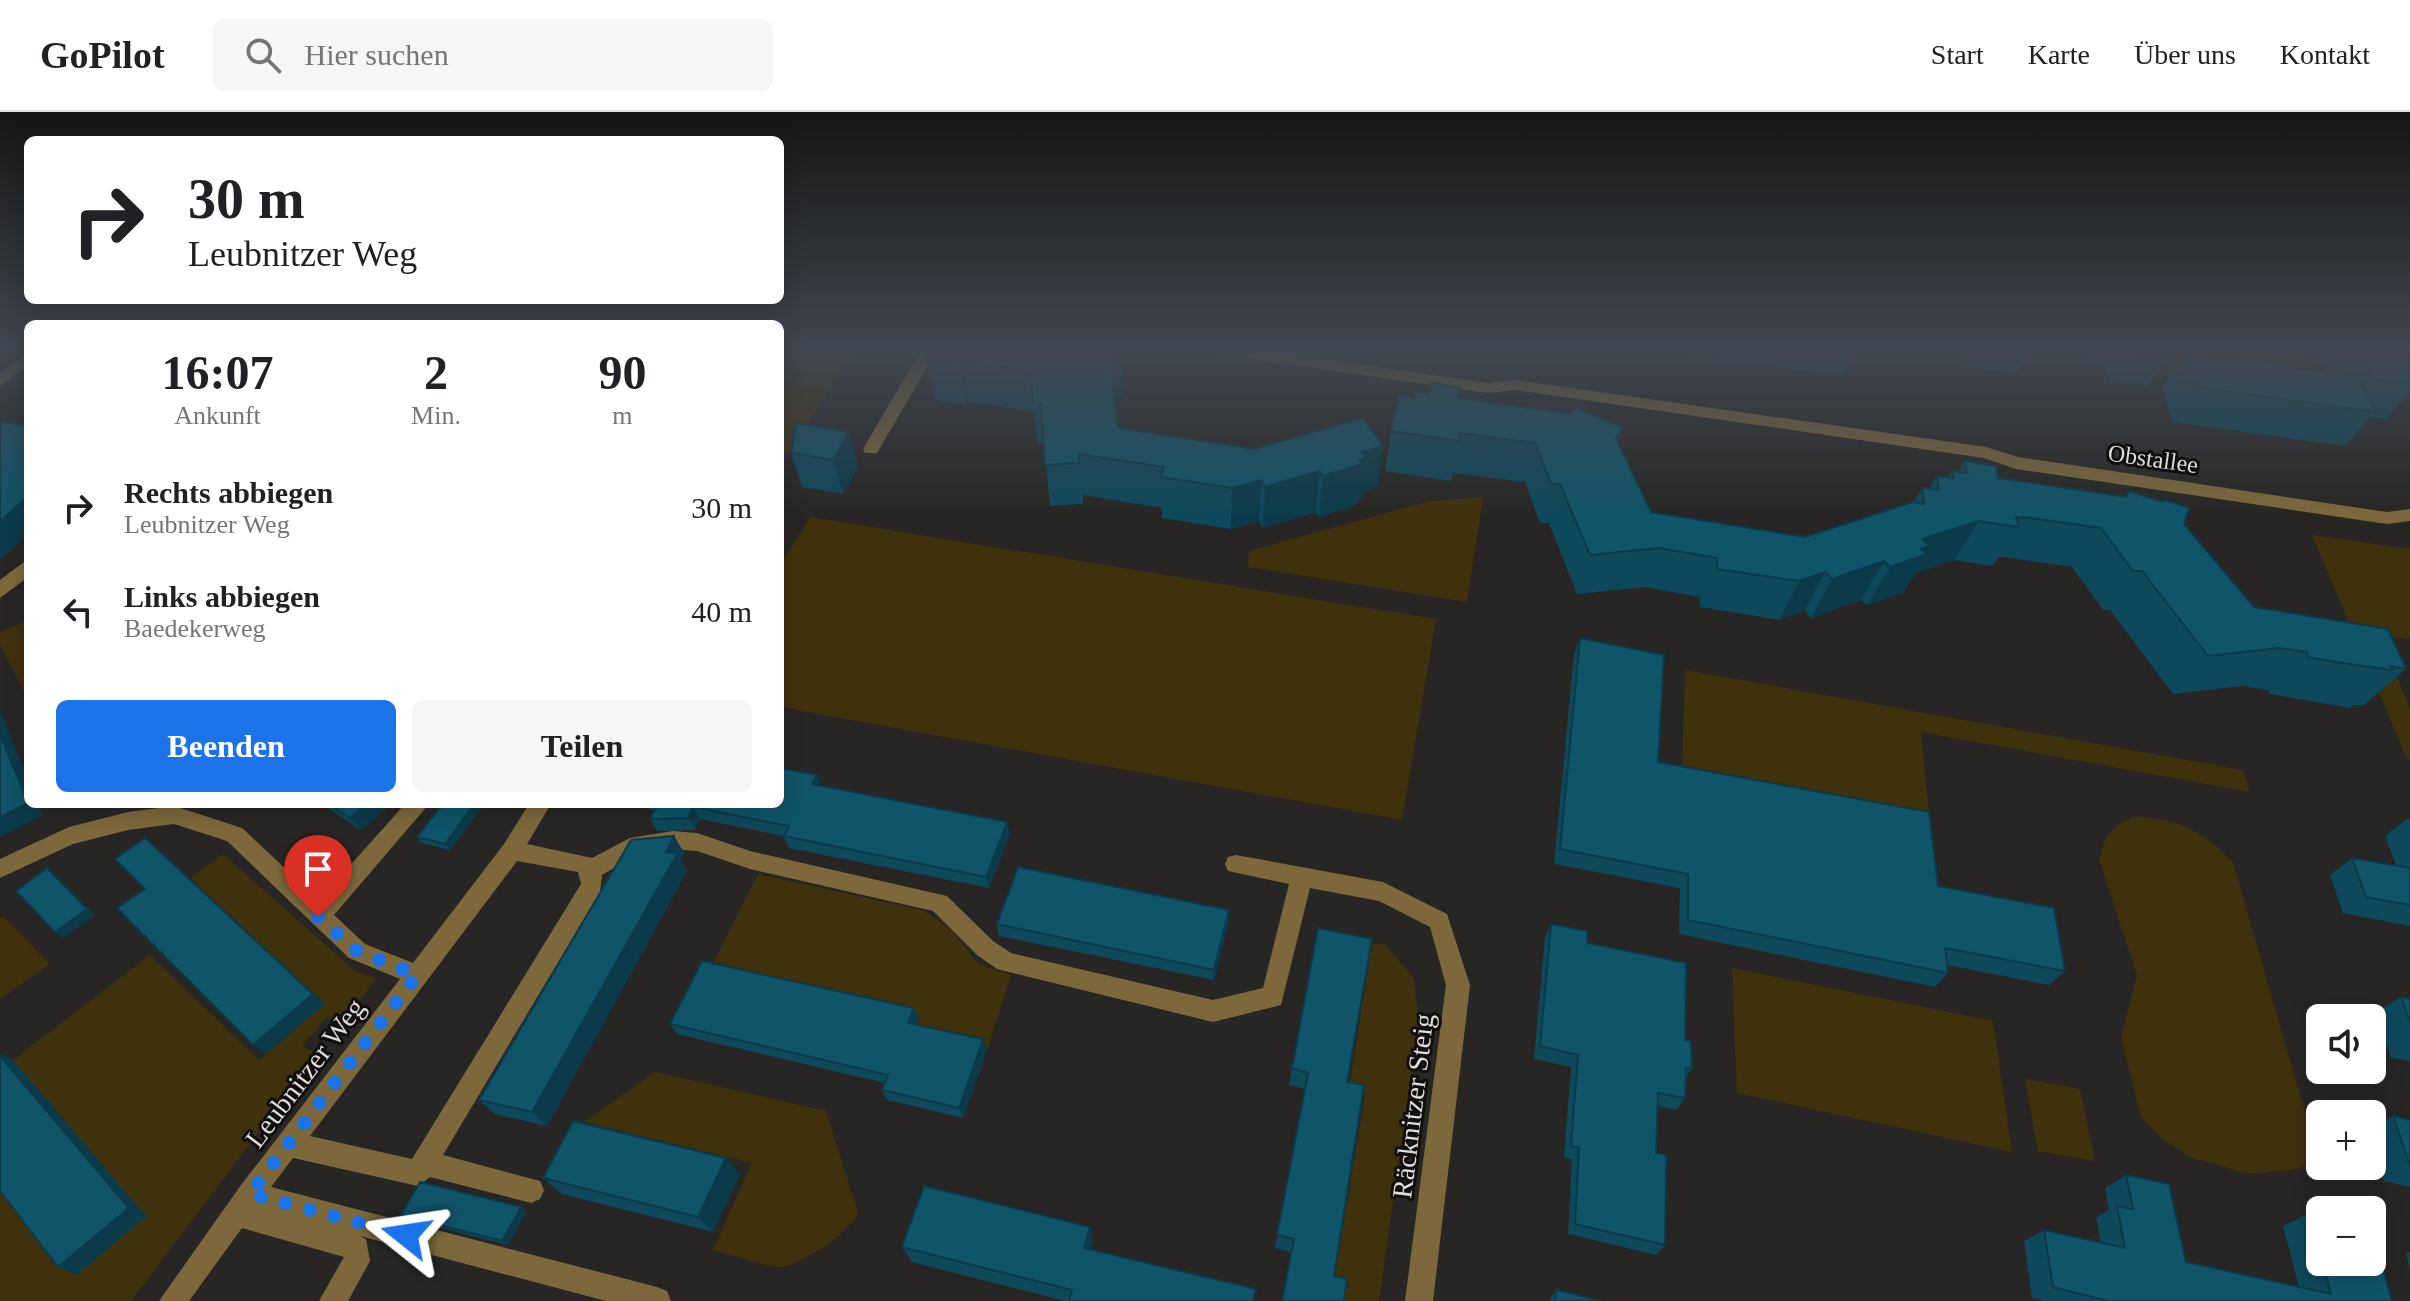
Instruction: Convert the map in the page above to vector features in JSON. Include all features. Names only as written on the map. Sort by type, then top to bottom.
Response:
[{"type":"street","points":[[871,449],[896,405]]},
{"type":"street","name":"Obstallee","points":[[1659,405],[1970,451],[2016,463],[2387,518],[2410,515]]},
{"type":"street","points":[[0,591],[24,570]]},
{"type":"street","points":[[318,917],[414,808]]},
{"type":"street","name":"Leubnitzer Weg","points":[[173,1301],[243,1203],[512,851],[538,808]]},
{"type":"street","points":[[0,869],[69,836],[128,821],[174,815],[234,834],[357,951],[417,975]]},
{"type":"street","points":[[591,870],[630,847],[673,840],[697,842],[750,860],[939,903],[985,948],[1005,962],[1213,1011],[1273,997],[1302,877],[1236,864]]},
{"type":"street","points":[[288,1144],[418,1173],[592,885],[591,870],[583,864],[512,851]]},
{"type":"street","name":"Räcknitzer Steig","points":[[1302,877],[1383,892],[1439,921],[1458,985],[1419,1301]]},
{"type":"street","points":[[424,1163],[531,1190]]},
{"type":"street","points":[[243,1203],[357,1248],[357,1261],[333,1301]]},
{"type":"street","points":[[243,1203],[657,1301]]},
{"type":"shaded area","points":[[784,405],[819,405],[788,454],[784,454]]},
{"type":"shaded area","points":[[1483,497],[1467,602],[1248,567],[1249,551],[1430,501]]},
{"type":"shaded area","points":[[810,517],[1436,619],[1402,820],[784,708],[784,559]]},
{"type":"shaded area","points":[[2312,535],[2410,549],[2410,639],[2380,635],[2410,708],[2410,760],[2407,759]]},
{"type":"shaded area","points":[[24,622],[24,691],[0,645],[0,632]]},
{"type":"shaded area","points":[[1685,670],[2243,770],[2250,792],[1921,732],[1930,826],[1682,778]]},
{"type":"shaded area","points":[[2133,817],[2175,823],[2200,834],[2233,863],[2306,1115],[2306,1166],[2300,1169],[2249,1174],[2190,1157],[2164,1140],[2141,1117],[2121,1037],[2137,975],[2099,859],[2107,836],[2117,825]]},
{"type":"shaded area","points":[[223,854],[356,972],[376,978],[340,1028],[327,1017],[302,1046],[318,1054],[131,1301],[0,1301],[0,1175],[146,1217],[13,1060],[150,955],[259,1060],[325,1004],[190,878]]},
{"type":"shaded area","points":[[758,874],[925,911],[952,931],[978,964],[1011,975],[987,1050],[913,1033],[918,1019],[709,972]]},
{"type":"shaded area","points":[[3,916],[50,964],[0,999],[0,918]]},
{"type":"shaded area","points":[[1385,944],[1413,977],[1419,1017],[1379,1301],[1344,1301],[1346,1291],[1333,1288],[1365,1095],[1349,1090],[1370,955],[1335,945]]},
{"type":"shaded area","points":[[1732,968],[1993,1021],[2012,1152],[1737,1093]]},
{"type":"shaded area","points":[[655,1072],[826,1111],[858,1213],[846,1230],[801,1261],[781,1267],[713,1250],[752,1163],[584,1122]]},
{"type":"shaded area","points":[[2025,1079],[2080,1089],[2095,1161],[2038,1151]]},
{"type":"building","points":[[1041,405],[1115,405],[1118,428],[1254,449],[1363,418],[1383,446],[1362,452],[1366,458],[1359,460],[1362,464],[1323,476],[1319,471],[1265,487],[1261,480],[1232,488],[1161,477],[1164,467],[1079,454],[1079,463],[1045,465]]},
{"type":"building","points":[[1397,405],[1510,405],[1570,414],[1574,408],[1623,427],[1616,438],[1651,512],[1805,537],[1913,502],[1924,504],[1922,488],[1939,490],[1937,476],[1954,478],[1952,471],[1967,473],[1964,461],[1996,466],[1998,478],[2126,497],[2129,491],[2189,508],[2184,524],[2254,607],[2388,629],[2406,669],[2336,662],[2308,657],[2307,652],[2279,648],[2208,656],[2142,571],[2133,571],[2101,528],[2031,518],[2016,517],[2019,527],[1979,521],[1922,539],[1929,546],[1921,549],[1927,554],[1890,567],[1884,561],[1832,579],[1825,572],[1799,581],[1717,569],[1717,558],[1659,548],[1590,555],[1560,484],[1551,484],[1535,443],[1460,433],[1459,441],[1391,431]]},
{"type":"building","points":[[2330,405],[2373,405],[2376,412]]},
{"type":"building","points":[[0,421],[24,425],[24,500],[0,521]]},
{"type":"building","points":[[796,423],[849,432],[833,460],[791,453]]},
{"type":"building","points":[[1580,638],[1664,655],[1658,762],[1929,812],[1938,886],[2054,908],[2065,971],[1945,948],[1948,973],[1688,920],[1688,874],[1560,849]]},
{"type":"building","points":[[0,734],[24,793],[24,805],[0,817]]},
{"type":"building","points":[[784,769],[817,775],[812,784],[1007,822],[986,877],[784,836],[789,826],[698,808],[784,808]]},
{"type":"building","points":[[335,808],[361,808],[350,818]]},
{"type":"building","points":[[440,808],[471,808],[445,844],[417,837]]},
{"type":"building","points":[[656,808],[693,808],[688,818],[650,819]]},
{"type":"building","points":[[674,836],[666,852],[677,854],[532,1112],[479,1100],[631,840]]},
{"type":"building","points":[[145,838],[313,994],[253,1045],[117,908],[145,889],[115,859]]},
{"type":"building","points":[[2352,858],[2410,868],[2410,905],[2366,897]]},
{"type":"building","points":[[1018,867],[1229,910],[1214,970],[997,924]]},
{"type":"building","points":[[47,868],[87,909],[55,932],[16,891]]},
{"type":"building","points":[[1551,924],[1587,931],[1587,943],[1686,963],[1685,1040],[1691,1041],[1692,1069],[1686,1068],[1685,1098],[1658,1093],[1656,1153],[1666,1155],[1665,1245],[1575,1224],[1579,1148],[1571,1146],[1578,1055],[1540,1046]]},
{"type":"building","points":[[1318,928],[1372,939],[1347,1082],[1364,1085],[1334,1276],[1347,1279],[1344,1301],[1282,1301],[1294,1239],[1277,1235],[1308,1073],[1292,1068]]},
{"type":"building","points":[[702,961],[914,1008],[908,1023],[983,1039],[959,1108],[882,1090],[888,1075],[670,1024]]},
{"type":"building","points":[[2401,997],[2410,999],[2410,1022]]},
{"type":"building","points":[[0,1056],[129,1208],[58,1267],[0,1191]]},
{"type":"building","points":[[2393,1116],[2410,1120],[2410,1166]]},
{"type":"building","points":[[573,1121],[726,1158],[698,1217],[543,1178]]},
{"type":"building","points":[[2126,1175],[2169,1184],[2186,1262],[2331,1294],[2326,1276],[2385,1276],[2392,1301],[2109,1301],[2053,1287],[2044,1230],[2125,1248],[2117,1206],[2133,1209]]},
{"type":"building","points":[[420,1182],[521,1207],[502,1241],[401,1215]]},
{"type":"building","points":[[924,1186],[1090,1227],[1084,1248],[1256,1289],[1253,1301],[1069,1301],[1072,1290],[902,1247]]},
{"type":"building","points":[[1556,1290],[1602,1301],[1555,1301]]},
{"type":"route","points":[[318,917],[357,951],[417,975],[250,1194],[406,1235]]}]
